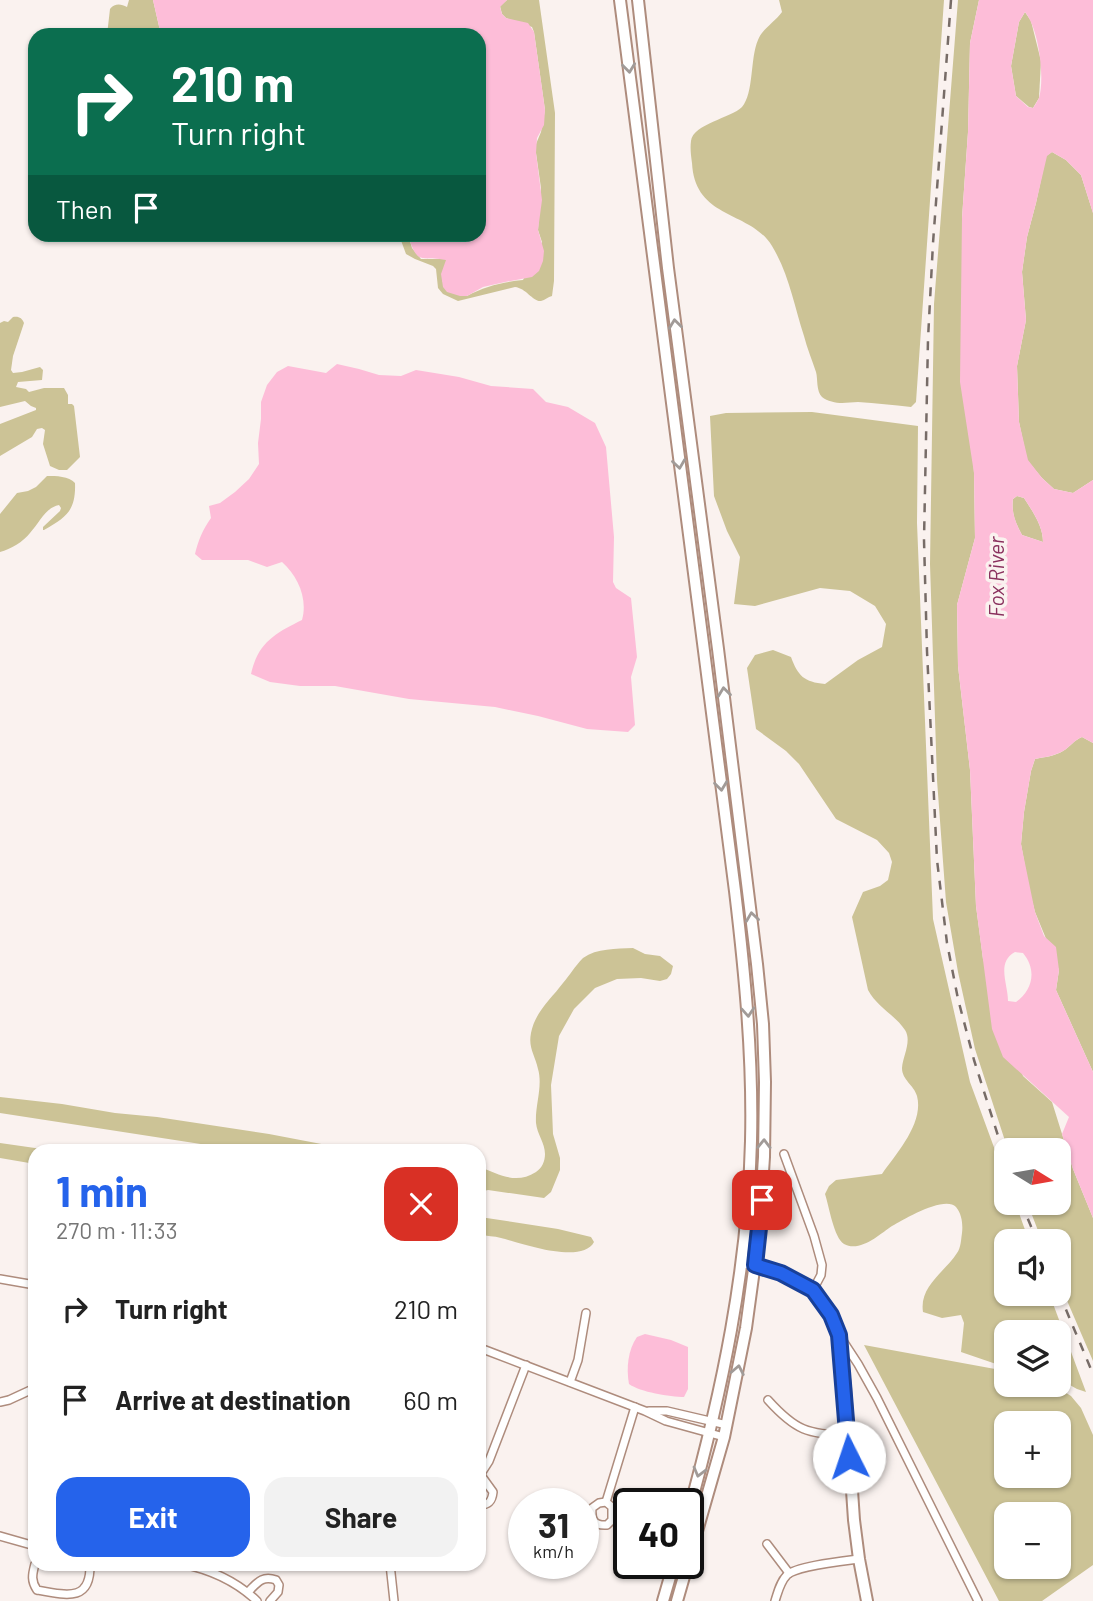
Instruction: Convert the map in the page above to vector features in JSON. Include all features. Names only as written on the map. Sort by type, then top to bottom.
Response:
[{"type":"main road","points":[[620,0],[744,967],[750,1046],[751,1142],[742,1262],[723,1377],[695,1488]]},
{"type":"main road","points":[[638,0],[668,268],[719,649],[758,974],[763,1024],[765,1106],[762,1200],[746,1328],[725,1431],[677,1601]]},
{"type":"main road","points":[[742,1262],[781,1273],[813,1290],[831,1315],[839,1335],[854,1520],[867,1601]]},
{"type":"main road","points":[[663,1601],[669,1579]]},
{"type":"street","points":[[784,1154],[822,1265],[821,1275],[813,1290]]},
{"type":"street","points":[[0,1279],[28,1284]]},
{"type":"street","points":[[570,1382],[579,1360],[586,1312]]},
{"type":"street","points":[[839,1335],[877,1398],[978,1601]]},
{"type":"street","points":[[486,1350],[666,1421],[710,1433],[725,1431]]},
{"type":"street","points":[[486,1465],[526,1365]]},
{"type":"street","points":[[0,1402],[28,1391]]},
{"type":"street","points":[[768,1400],[784,1418],[801,1429],[822,1435],[848,1435]]},
{"type":"street","points":[[606,1502],[635,1408]]},
{"type":"street","points":[[645,1411],[667,1411],[713,1421],[725,1431]]},
{"type":"street","points":[[486,1482],[493,1492],[492,1500],[486,1504]]},
{"type":"street","points":[[0,1536],[28,1544]]},
{"type":"street","points":[[767,1544],[789,1573]]},
{"type":"street","points":[[775,1601],[780,1585],[789,1573],[859,1559]]},
{"type":"street","points":[[33,1571],[33,1584],[37,1590],[76,1597],[84,1594],[89,1585],[90,1571]]},
{"type":"street","points":[[208,1571],[225,1577],[257,1601]]},
{"type":"street","points":[[390,1571],[394,1601]]},
{"type":"street","points":[[248,1592],[261,1579],[269,1577],[279,1585],[278,1592],[270,1601]]},
{"type":"shaded area","points":[[129,0],[153,0],[159,28],[108,28],[110,9],[118,5],[127,7]]},
{"type":"shaded area","points":[[507,0],[539,0],[555,113],[552,296],[538,301],[515,287],[458,301],[443,294],[438,288],[436,269],[406,254],[402,242],[410,242],[421,259],[447,260],[442,281],[467,296],[494,285],[523,280],[542,242],[538,230],[541,188],[536,144],[545,110],[534,32],[532,27],[506,18],[500,6]]},
{"type":"shaded area","points":[[779,0],[944,0],[916,402],[911,407],[858,402],[837,403],[822,397],[787,279],[772,246],[751,226],[713,205],[695,181],[691,149],[693,135],[705,126],[737,111],[746,101],[758,40],[762,32],[782,12]]},
{"type":"shaded area","points":[[958,0],[979,0],[970,43],[962,218],[975,538],[957,605],[958,666],[970,770],[976,906],[983,959],[1023,1076],[1052,1102],[1063,1138],[1004,1138],[975,1049],[946,902],[937,780],[930,564],[934,304]]},
{"type":"shaded area","points":[[1025,12],[1031,21],[1041,61],[1039,98],[1033,108],[1016,96],[1011,66],[1019,22]]},
{"type":"shaded area","points":[[1052,152],[1066,160],[1081,175],[1093,213],[1093,480],[1073,493],[1054,489],[1027,460],[1019,422],[1017,366],[1026,320],[1022,272],[1027,237],[1046,156]]},
{"type":"shaded area","points":[[13,317],[20,318],[24,323],[11,370],[13,373],[40,367],[43,370],[42,380],[18,382],[16,387],[29,392],[44,388],[64,388],[68,395],[68,404],[74,406],[80,457],[67,470],[50,466],[43,444],[45,430],[42,428],[0,456],[0,424],[36,410],[25,401],[0,407],[0,323],[8,322]]},
{"type":"shaded area","points":[[812,412],[918,426],[917,523],[933,919],[970,1082],[994,1147],[994,1215],[1020,1215],[1025,1229],[994,1229],[994,1306],[1054,1306],[1059,1320],[994,1320],[994,1363],[961,1352],[964,1323],[961,1315],[942,1318],[923,1312],[925,1294],[929,1287],[959,1249],[962,1223],[956,1207],[943,1204],[924,1209],[857,1246],[840,1241],[832,1221],[825,1194],[829,1186],[836,1180],[882,1174],[902,1147],[917,1117],[917,1096],[902,1068],[907,1034],[868,990],[852,917],[863,892],[888,880],[892,862],[889,853],[877,840],[836,819],[799,764],[756,729],[747,668],[755,655],[773,650],[791,657],[796,669],[807,680],[825,684],[858,660],[882,647],[886,624],[875,606],[850,591],[820,588],[755,606],[734,604],[740,557],[714,496],[710,416],[726,413]]},
{"type":"shaded area","points":[[47,476],[66,478],[75,483],[72,506],[64,517],[43,530],[61,508],[59,505],[46,512],[24,539],[0,552],[0,514],[17,493],[36,487]]},
{"type":"shaded area","points":[[1017,496],[1024,498],[1034,514],[1043,542],[1022,535],[1013,509],[1013,499]]},
{"type":"shaded area","points":[[1082,737],[1093,743],[1093,1072],[1056,990],[1059,970],[1035,912],[1021,844],[1024,812],[1035,759],[1060,753]]},
{"type":"shaded area","points":[[633,948],[645,954],[660,956],[673,966],[671,974],[660,981],[641,978],[617,979],[595,988],[574,1009],[559,1036],[551,1085],[553,1134],[560,1158],[560,1170],[551,1192],[544,1198],[486,1190],[486,1169],[507,1177],[521,1178],[536,1172],[544,1162],[545,1150],[536,1123],[539,1075],[530,1043],[533,1025],[540,1012],[583,958],[613,949]]},
{"type":"shaded area","points":[[0,1097],[157,1117],[321,1144],[201,1144],[0,1113]]},
{"type":"shaded area","points":[[0,1143],[28,1147],[28,1163],[0,1158]]},
{"type":"shaded area","points":[[1071,1163],[1093,1218],[1093,1361],[1069,1306],[1071,1229],[1037,1229],[1032,1215],[1071,1215]]},
{"type":"shaded area","points":[[486,1218],[558,1229],[591,1237],[594,1242],[587,1249],[565,1252],[536,1248],[486,1236]]},
{"type":"shaded area","points":[[864,1345],[994,1369],[994,1397],[1071,1396],[1081,1408],[1093,1435],[1093,1565],[1042,1601],[999,1601]]},
{"type":"shaded area","points":[[1071,1352],[1086,1392],[1071,1386]]},
{"type":"water","points":[[153,0],[507,0],[500,7],[502,14],[506,18],[528,23],[534,32],[545,110],[536,153],[542,200],[538,230],[544,251],[539,271],[532,277],[483,287],[467,296],[460,296],[447,292],[443,287],[441,274],[446,260],[421,258],[414,252],[410,242],[486,242],[486,28],[159,28]]},
{"type":"water","name":"Fox River","points":[[979,0],[1093,0],[1093,213],[1081,175],[1066,160],[1052,152],[1047,156],[1027,237],[1022,272],[1026,320],[1017,366],[1019,422],[1028,460],[1054,489],[1073,493],[1093,480],[1093,743],[1082,737],[1060,753],[1035,759],[1024,812],[1021,844],[1035,912],[1044,936],[1056,947],[1059,970],[1056,990],[1093,1072],[1093,1218],[1071,1163],[1071,1138],[1063,1138],[1062,1134],[1069,1117],[1003,1057],[992,1029],[976,906],[970,770],[958,666],[957,605],[975,538],[974,473],[960,382],[962,218],[970,43]],"holes":[[[1025,12],[1030,20],[1041,66],[1041,89],[1033,108],[1016,96],[1011,66],[1019,22]],[[1017,496],[1024,498],[1034,514],[1043,542],[1022,535],[1014,518],[1013,499]],[[1015,952],[1023,953],[1031,973],[1026,992],[1016,1002],[1008,1001],[1004,974],[1006,961]]]},
{"type":"water","points":[[337,364],[379,375],[401,376],[416,370],[459,377],[491,386],[533,389],[546,402],[568,407],[595,423],[606,447],[614,537],[613,582],[616,588],[631,598],[637,657],[631,677],[635,725],[628,732],[587,729],[495,707],[409,699],[335,686],[300,686],[270,682],[251,674],[263,646],[284,629],[302,620],[304,604],[300,588],[293,574],[282,562],[267,567],[248,560],[202,560],[195,554],[196,549],[211,518],[209,506],[220,503],[235,492],[249,479],[259,464],[261,402],[267,385],[277,372],[288,366],[326,373]]},
{"type":"water","points":[[645,1334],[688,1347],[688,1389],[684,1397],[655,1394],[629,1384],[630,1353],[637,1337]]},
{"type":"railway","points":[[951,0],[928,339],[924,540],[927,651],[937,860],[947,943],[974,1060],[999,1138]]},
{"type":"railway","points":[[1026,1215],[1032,1229]]},
{"type":"railway","points":[[1064,1306],[1093,1374]]},
{"type":"route","points":[[762,1200],[755,1265],[781,1273],[813,1290],[831,1315],[839,1335],[849,1457]]}]
